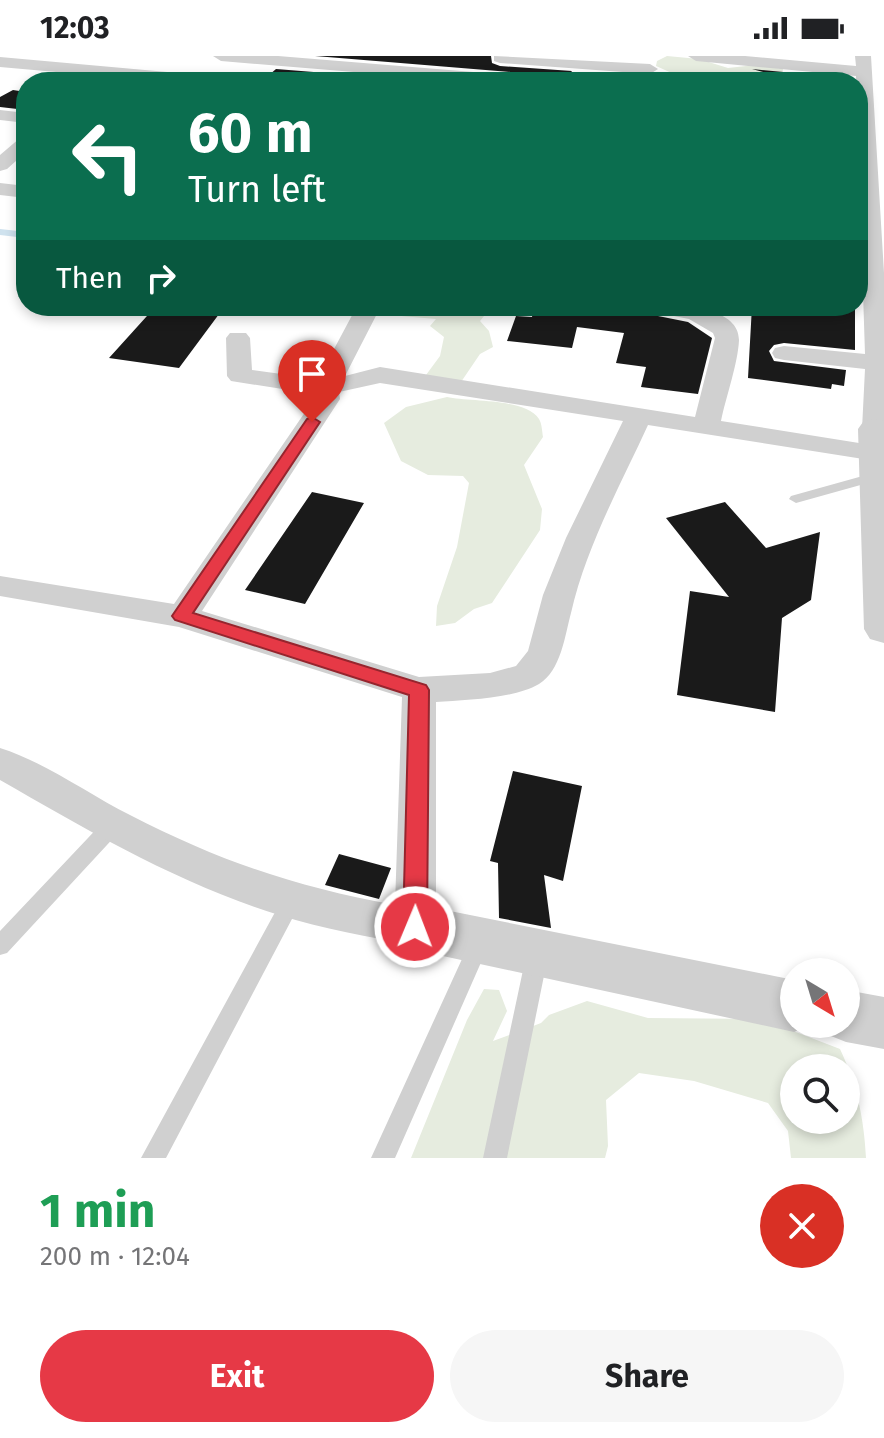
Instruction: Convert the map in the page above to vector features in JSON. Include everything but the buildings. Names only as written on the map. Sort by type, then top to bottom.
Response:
[{"type":"street","points":[[221,56],[316,59],[375,72]]},
{"type":"street","points":[[396,72],[410,56]]},
{"type":"street","points":[[696,56],[863,61],[884,58]]},
{"type":"street","points":[[501,57],[650,69]]},
{"type":"street","points":[[0,62],[112,72]]},
{"type":"street","points":[[868,76],[875,97],[870,164],[872,238],[868,269]]},
{"type":"street","points":[[0,165],[16,151]]},
{"type":"street","points":[[868,291],[880,336],[878,447],[884,629]]},
{"type":"street","points":[[182,616],[327,399],[326,388],[364,316]]},
{"type":"street","points":[[701,316],[724,329],[727,338],[706,428]]},
{"type":"street","points":[[238,338],[240,376],[326,388],[380,375],[706,428],[878,447]]},
{"type":"street","points":[[784,353],[878,363]]},
{"type":"street","points":[[0,586],[182,616],[419,690],[490,686],[528,675],[544,654],[559,595],[581,538],[638,418]]},
{"type":"street","points":[[415,927],[419,690]]},
{"type":"street","points":[[0,762],[112,826],[235,882],[292,900],[333,912],[780,1003]]},
{"type":"street","points":[[860,1019],[884,1023]]},
{"type":"lane","points":[[796,499],[878,447]]},
{"type":"lane","points":[[0,946],[112,826]]},
{"type":"lane","points":[[153,1158],[292,900]]},
{"type":"lane","points":[[383,1158],[480,940]]},
{"type":"lane","points":[[495,1158],[538,954]]},
{"type":"shaded area","points":[[667,56],[699,59],[728,68],[755,65],[783,69],[782,72],[670,72],[656,66],[657,61]]},
{"type":"shaded area","points":[[401,316],[484,316],[480,321],[489,331],[493,347],[480,354],[461,382],[426,375],[440,356],[444,337],[430,326],[436,319]]},
{"type":"shaded area","points":[[447,397],[510,404],[532,412],[539,419],[543,437],[524,465],[542,509],[540,530],[492,603],[474,609],[455,623],[436,626],[437,606],[457,547],[469,483],[463,476],[428,475],[401,461],[384,423],[406,407]]},
{"type":"shaded area","points":[[484,989],[499,990],[507,1011],[493,1041],[587,1001],[648,1018],[762,1019],[780,1026],[780,1038],[811,1038],[840,1049],[842,1054],[780,1054],[780,1120],[768,1103],[694,1081],[639,1073],[606,1100],[608,1146],[605,1158],[411,1158],[467,1020]]},
{"type":"shaded area","points":[[860,1109],[866,1158],[791,1158],[788,1134],[860,1134]]},
{"type":"waterway","points":[[0,232],[16,234]]},
{"type":"route","points":[[312,422],[182,616],[419,690],[415,927]]}]
